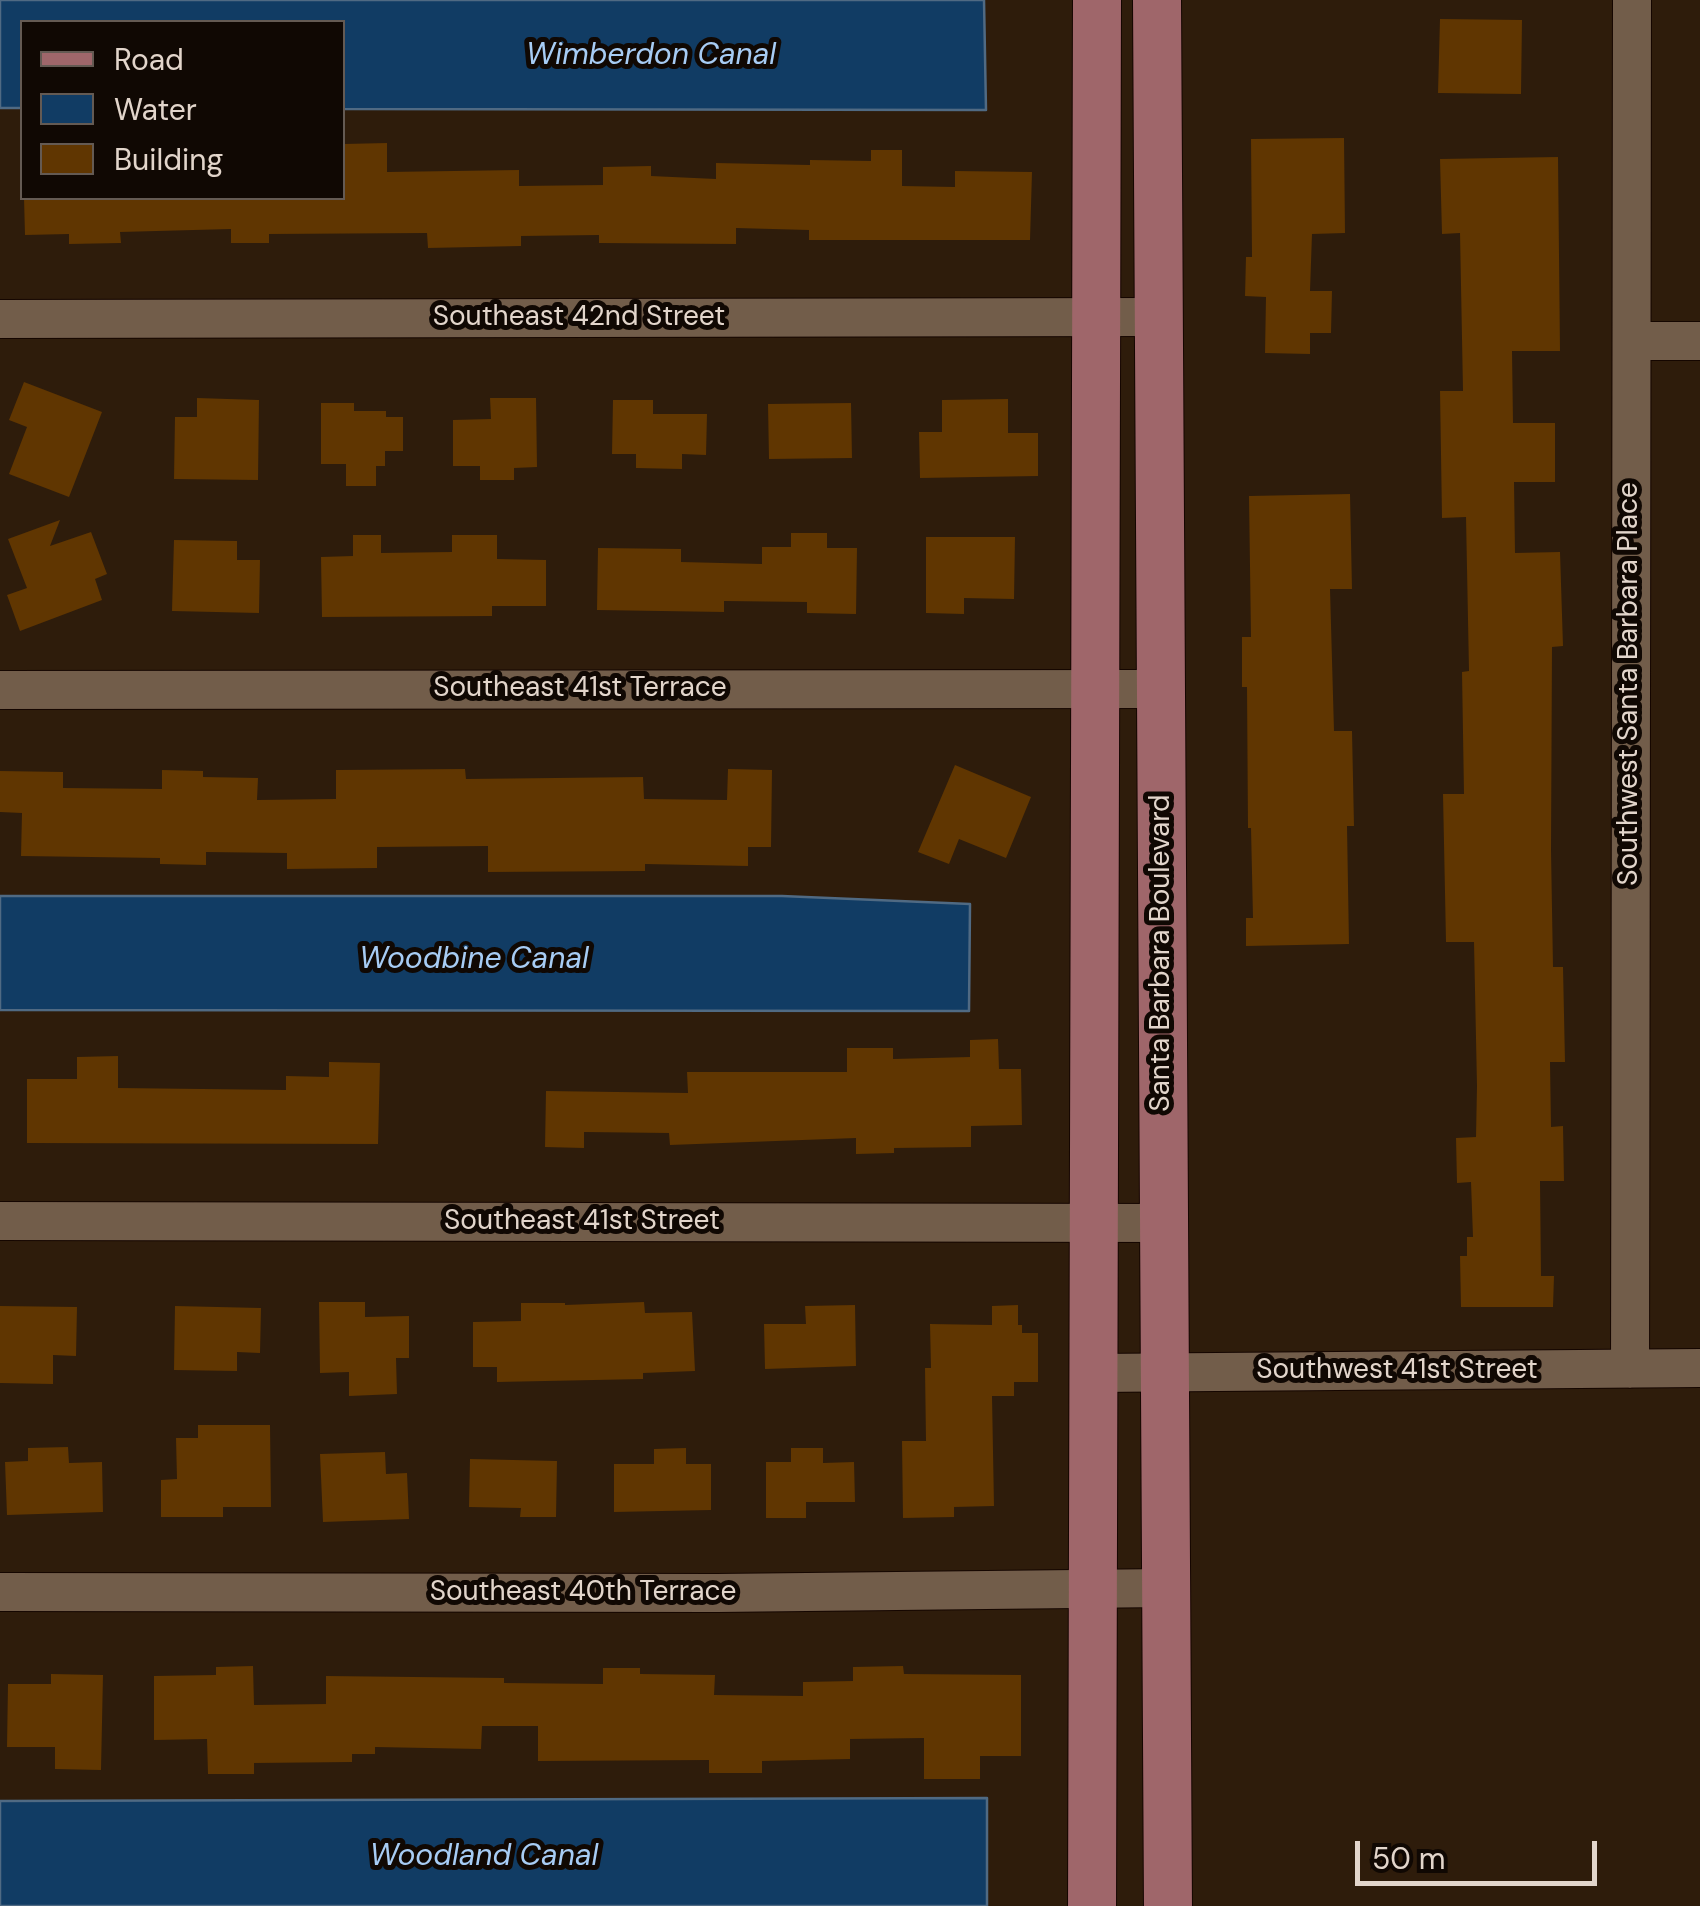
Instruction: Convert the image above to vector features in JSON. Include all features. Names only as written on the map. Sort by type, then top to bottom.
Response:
[{"type":"main road","points":[[1092,1906],[1097,0]]},
{"type":"main road","name":"Santa Barbara Boulevard","points":[[1157,0],[1168,1906]]},
{"type":"street","name":"Southwest Santa Barbara Place","points":[[1630,1368],[1632,0]]},
{"type":"street","name":"Southeast 42nd Street","points":[[0,319],[1158,317]]},
{"type":"street","points":[[1632,341],[1700,341]]},
{"type":"street","name":"Southeast 41st Terrace","points":[[0,690],[1160,689]]},
{"type":"street","name":"Southeast 41st Street","points":[[0,1221],[1164,1223]]},
{"type":"street","name":"Southwest 41st Street","points":[[1095,1374],[1700,1368]]},
{"type":"street","name":"Southeast 40th Terrace","points":[[0,1592],[1166,1588]]},
{"type":"water","name":"Wimberdon Canal","points":[[0,0],[984,0],[986,110],[345,109],[345,20],[20,20],[20,108],[0,108]]},
{"type":"water","name":"Woodbine Canal","points":[[0,896],[782,896],[970,904],[969,1011],[0,1010]]},
{"type":"water","name":"Woodland Canal","points":[[987,1798],[987,1906],[0,1906],[0,1801]]},
{"type":"building","points":[[1440,19],[1522,20],[1521,94],[1438,93]]},
{"type":"building","points":[[1344,138],[1345,233],[1312,234],[1310,291],[1332,291],[1331,333],[1310,333],[1310,354],[1265,353],[1266,297],[1245,296],[1246,257],[1252,257],[1251,139]]},
{"type":"building","points":[[387,143],[387,172],[519,170],[519,186],[603,185],[603,167],[651,166],[651,176],[716,179],[716,163],[810,165],[810,160],[871,161],[871,150],[902,150],[902,186],[955,187],[955,171],[1032,172],[1030,240],[809,240],[809,230],[736,228],[736,244],[599,243],[599,235],[521,236],[521,246],[428,248],[427,233],[269,234],[269,243],[231,243],[231,229],[120,232],[121,243],[69,244],[69,234],[25,235],[24,200],[345,200],[345,144]]},
{"type":"building","points":[[1558,157],[1560,351],[1512,351],[1513,423],[1555,423],[1555,482],[1514,482],[1515,553],[1560,552],[1563,646],[1552,647],[1551,850],[1553,967],[1563,967],[1565,1062],[1550,1062],[1551,1127],[1563,1126],[1564,1181],[1540,1181],[1541,1276],[1554,1276],[1553,1307],[1461,1307],[1460,1256],[1467,1256],[1467,1237],[1473,1237],[1471,1182],[1457,1183],[1456,1138],[1476,1137],[1477,1086],[1474,942],[1446,942],[1443,794],[1464,794],[1462,672],[1469,671],[1466,517],[1442,518],[1440,391],[1463,391],[1460,233],[1442,234],[1440,159]]},
{"type":"building","points":[[24,382],[102,412],[69,497],[9,474],[27,427],[9,420]]},
{"type":"building","points":[[197,398],[259,400],[258,480],[174,479],[175,417],[197,417]]},
{"type":"building","points":[[490,398],[536,398],[537,467],[514,468],[514,480],[480,480],[480,466],[453,466],[453,420],[491,419]]},
{"type":"building","points":[[1008,399],[1008,433],[1038,433],[1038,476],[920,478],[919,432],[942,432],[942,400]]},
{"type":"building","points":[[613,400],[653,400],[653,414],[707,414],[706,455],[682,454],[682,469],[636,468],[636,454],[612,454]]},
{"type":"building","points":[[321,403],[354,403],[354,411],[386,411],[386,417],[403,417],[403,451],[385,451],[385,466],[376,466],[376,486],[346,486],[346,464],[321,464]]},
{"type":"building","points":[[851,403],[852,458],[769,459],[768,404]]},
{"type":"building","points":[[1350,494],[1352,589],[1330,589],[1334,731],[1352,731],[1354,826],[1347,826],[1349,944],[1246,946],[1246,918],[1253,918],[1247,687],[1242,687],[1242,637],[1251,637],[1249,496]]},
{"type":"building","points":[[60,520],[50,546],[91,532],[107,574],[95,579],[102,600],[20,631],[7,595],[27,588],[8,539]]},
{"type":"building","points":[[791,533],[827,533],[827,548],[857,548],[856,614],[807,613],[807,602],[724,601],[724,612],[597,610],[598,548],[681,549],[681,562],[762,564],[762,547],[791,547]]},
{"type":"building","points":[[353,535],[381,535],[381,553],[452,552],[452,535],[497,535],[497,559],[546,560],[546,606],[492,606],[492,616],[322,617],[321,557],[353,556]]},
{"type":"building","points":[[926,537],[1015,537],[1014,599],[964,598],[964,614],[926,613]]},
{"type":"building","points":[[174,540],[237,541],[237,560],[260,560],[259,613],[172,611]]},
{"type":"building","points":[[955,765],[1031,797],[1006,858],[959,839],[949,864],[918,852]]},
{"type":"building","points":[[465,769],[466,779],[643,777],[644,799],[727,800],[728,769],[772,770],[771,847],[748,847],[748,866],[645,864],[645,871],[488,872],[488,846],[377,847],[377,868],[287,869],[287,853],[206,852],[206,865],[160,864],[160,858],[21,856],[22,813],[0,812],[0,771],[63,772],[63,788],[162,789],[162,770],[203,771],[203,777],[258,778],[257,800],[336,799],[336,770]]},
{"type":"building","points":[[998,1039],[999,1069],[1021,1069],[1022,1125],[971,1126],[971,1147],[894,1148],[894,1153],[856,1154],[856,1138],[670,1145],[669,1133],[584,1132],[584,1148],[545,1147],[546,1091],[688,1093],[687,1072],[847,1072],[847,1048],[893,1048],[893,1059],[970,1057],[970,1040]]},
{"type":"building","points":[[118,1056],[118,1088],[286,1090],[286,1076],[329,1077],[329,1062],[380,1063],[378,1144],[27,1143],[27,1079],[77,1079],[77,1057]]},
{"type":"building","points":[[319,1302],[365,1302],[365,1317],[409,1316],[409,1358],[396,1358],[397,1394],[349,1396],[349,1372],[320,1373]]},
{"type":"building","points":[[644,1302],[645,1313],[692,1312],[695,1371],[643,1373],[643,1379],[497,1382],[497,1367],[473,1367],[473,1322],[521,1321],[521,1303]]},
{"type":"building","points":[[855,1305],[856,1366],[765,1369],[764,1324],[806,1324],[805,1306]]},
{"type":"building","points":[[1018,1305],[1022,1333],[1038,1333],[1038,1382],[1014,1382],[1014,1396],[992,1396],[994,1506],[954,1507],[954,1517],[903,1518],[902,1441],[926,1441],[925,1368],[931,1368],[930,1324],[992,1325],[992,1306]]},
{"type":"building","points":[[0,1306],[77,1307],[76,1356],[53,1355],[53,1384],[0,1383]]},
{"type":"building","points":[[175,1306],[261,1308],[260,1353],[237,1352],[237,1371],[174,1370]]},
{"type":"building","points":[[198,1425],[270,1425],[271,1507],[223,1507],[223,1517],[161,1517],[161,1480],[177,1479],[176,1438],[198,1438]]},
{"type":"building","points":[[68,1447],[69,1463],[102,1462],[103,1512],[7,1515],[5,1462],[28,1461],[28,1448]]},
{"type":"building","points":[[686,1448],[686,1464],[711,1464],[711,1510],[614,1512],[614,1464],[654,1464],[654,1449]]},
{"type":"building","points":[[791,1448],[823,1448],[823,1463],[854,1462],[855,1502],[806,1502],[806,1518],[766,1518],[766,1462],[791,1462]]},
{"type":"building","points":[[385,1452],[386,1474],[407,1473],[409,1519],[323,1522],[320,1454]]},
{"type":"building","points":[[470,1459],[557,1461],[556,1517],[520,1517],[521,1508],[469,1507]]},
{"type":"building","points":[[253,1666],[254,1705],[326,1704],[326,1676],[504,1678],[504,1683],[603,1684],[603,1668],[640,1668],[640,1674],[715,1675],[714,1695],[803,1696],[803,1682],[853,1681],[853,1667],[903,1666],[904,1674],[1021,1675],[1021,1756],[980,1756],[980,1779],[924,1779],[924,1738],[850,1739],[850,1759],[762,1761],[762,1773],[709,1773],[709,1760],[538,1761],[538,1726],[482,1726],[481,1749],[375,1747],[375,1754],[352,1754],[352,1762],[254,1763],[254,1774],[208,1774],[207,1739],[154,1740],[154,1676],[216,1675],[216,1667]]},
{"type":"building","points":[[51,1674],[103,1675],[101,1770],[55,1769],[55,1747],[7,1747],[8,1684],[51,1684]]}]
